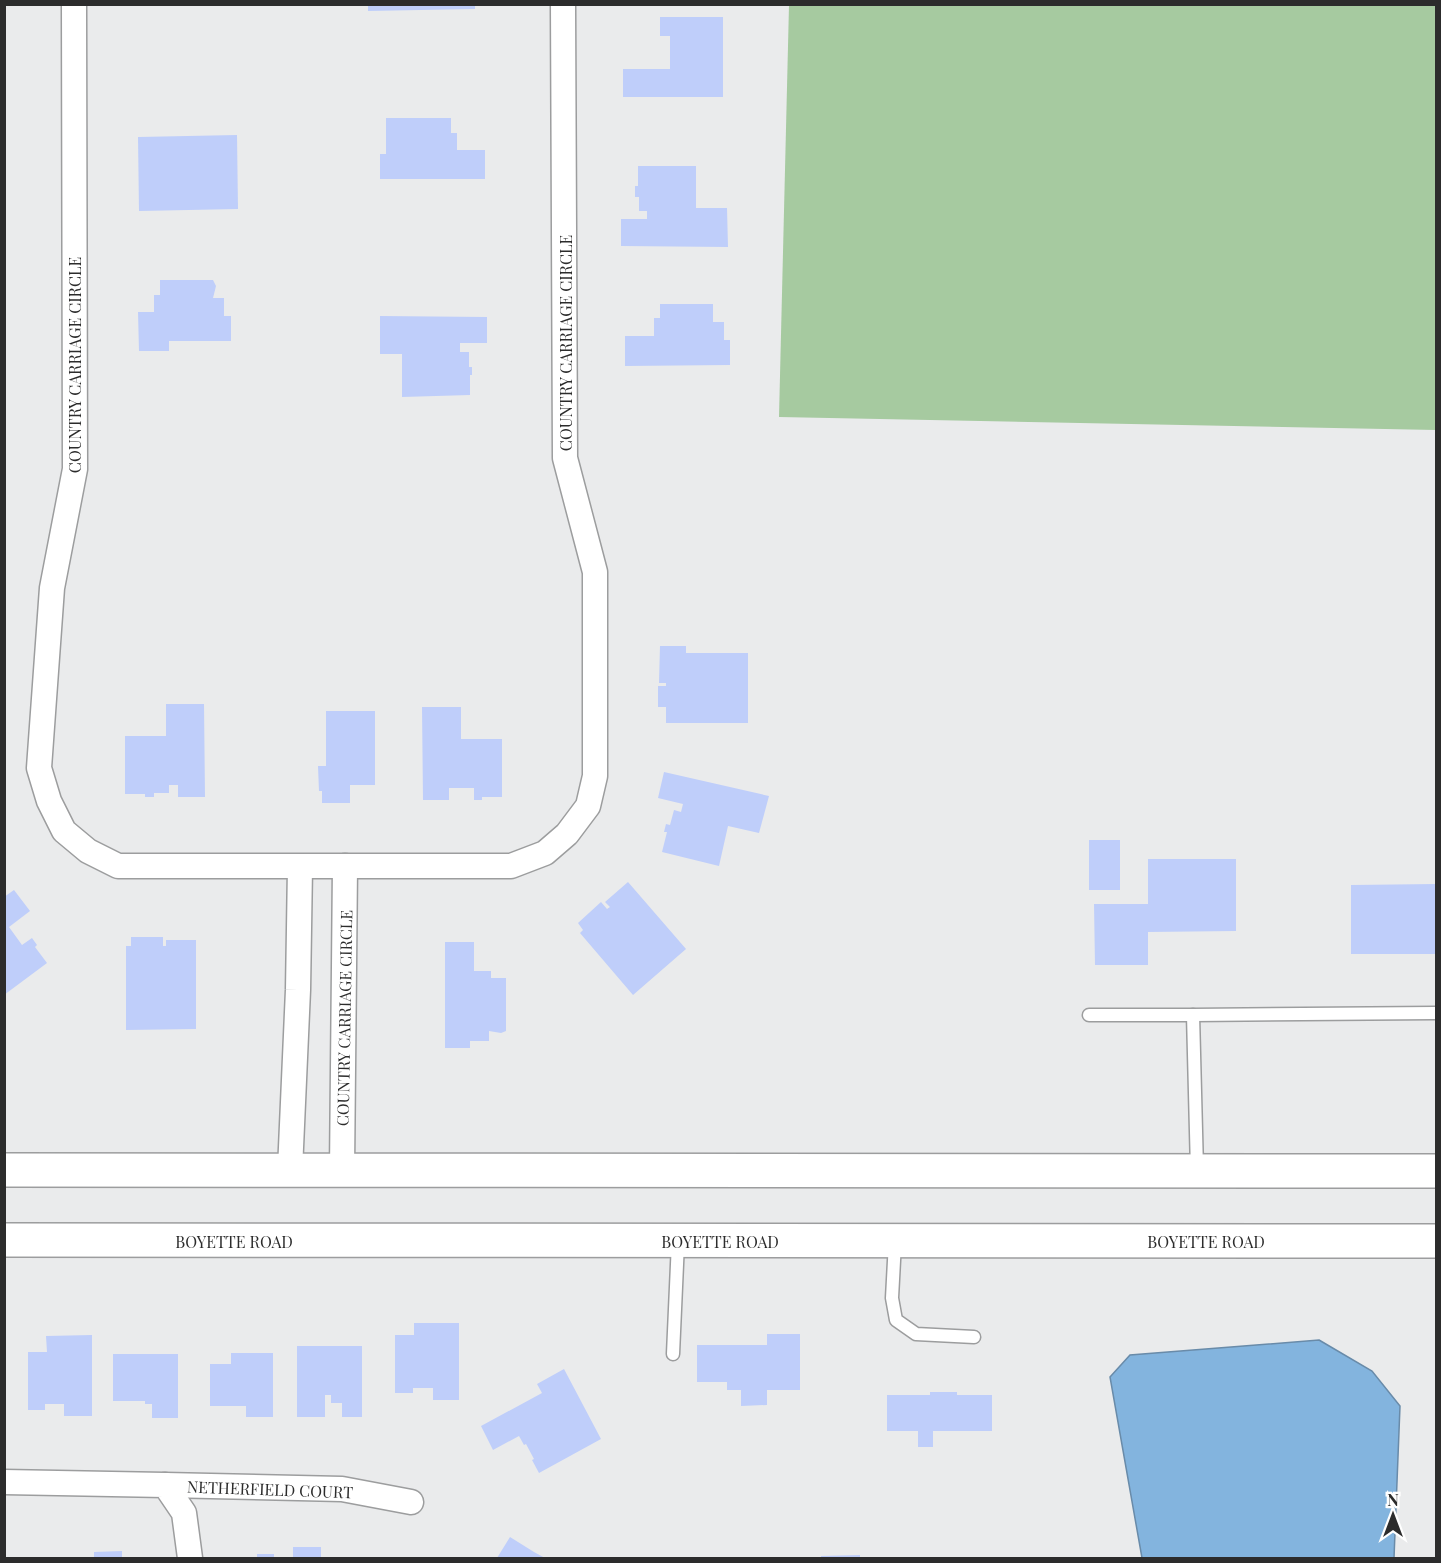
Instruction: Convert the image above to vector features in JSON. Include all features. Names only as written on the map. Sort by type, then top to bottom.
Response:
[{"type":"main road","points":[[4,1170],[1437,1171]]},
{"type":"main road","name":"BOYETTE ROAD","points":[[4,1240],[1437,1241]]},
{"type":"street","name":"COUNTRY CARRIAGE CIRCLE","points":[[74,4],[75,469],[52,588],[39,768],[49,801],[64,831],[88,851],[118,866],[300,867],[511,866],[545,853],[567,834],[588,806],[596,776],[596,572],[565,458],[563,4]]},
{"type":"street","points":[[290,1170],[298,990],[300,867]]},
{"type":"street","name":"COUNTRY CARRIAGE CIRCLE","points":[[342,1170],[345,867]]},
{"type":"street","name":"NETHERFIELD COURT","points":[[4,1482],[342,1489],[411,1502]]},
{"type":"street","points":[[165,1485],[183,1513],[190,1558]]},
{"type":"lane","points":[[1089,1015],[1437,1013]]},
{"type":"lane","points":[[1193,1015],[1197,1171]]},
{"type":"lane","points":[[673,1353],[678,1241]]},
{"type":"lane","points":[[895,1241],[892,1298],[896,1320],[916,1334],[974,1337]]},
{"type":"green space","points":[[789,5],[1436,5],[1436,430],[779,417]]},
{"type":"water","points":[[1319,1340],[1372,1371],[1400,1406],[1394,1558],[1142,1558],[1110,1377],[1130,1355]]},
{"type":"building","points":[[368,4],[475,4],[475,9],[368,11]]},
{"type":"building","points":[[660,17],[723,17],[723,97],[623,97],[623,69],[670,69],[670,36],[660,36]]},
{"type":"building","points":[[386,118],[451,118],[451,133],[457,133],[457,150],[485,150],[485,179],[380,179],[380,154],[386,154]]},
{"type":"building","points":[[237,135],[238,209],[139,211],[138,137]]},
{"type":"building","points":[[638,166],[696,166],[696,208],[727,208],[728,247],[621,246],[621,219],[647,219],[647,211],[639,211],[639,197],[635,197],[635,186],[638,186]]},
{"type":"building","points":[[160,280],[213,280],[216,286],[213,298],[224,298],[224,316],[231,316],[231,341],[169,341],[169,351],[139,351],[138,312],[154,312],[154,295],[160,295]]},
{"type":"building","points":[[660,304],[713,304],[713,322],[724,322],[724,340],[730,340],[730,365],[625,366],[625,336],[654,336],[654,318],[660,318]]},
{"type":"building","points":[[380,316],[487,317],[487,343],[460,343],[460,352],[469,352],[469,367],[472,367],[470,395],[402,397],[402,354],[380,354]]},
{"type":"building","points":[[660,646],[686,646],[686,653],[748,653],[748,723],[666,723],[666,707],[658,707],[658,686],[666,686],[666,683],[659,683]]},
{"type":"building","points":[[166,704],[204,704],[205,797],[178,797],[178,785],[169,785],[169,793],[154,793],[154,797],[145,797],[145,794],[125,794],[125,736],[166,736]]},
{"type":"building","points":[[422,707],[461,707],[461,739],[502,739],[502,797],[482,797],[482,800],[474,800],[474,788],[449,788],[449,800],[423,800]]},
{"type":"building","points":[[326,711],[375,711],[375,785],[350,785],[350,803],[322,803],[318,766],[326,766]]},
{"type":"building","points":[[664,772],[769,796],[759,833],[728,826],[719,866],[662,852],[667,832],[664,832],[666,824],[670,825],[674,810],[681,812],[683,804],[658,798]]},
{"type":"building","points":[[1089,840],[1120,840],[1120,890],[1089,890]]},
{"type":"building","points":[[1148,859],[1236,859],[1236,931],[1148,932],[1148,965],[1095,965],[1094,904],[1148,904]]},
{"type":"building","points":[[628,882],[686,949],[633,995],[580,933],[583,930],[578,923],[601,902],[607,909],[610,907],[605,902]]},
{"type":"building","points":[[1436,884],[1436,954],[1351,954],[1351,885]]},
{"type":"building","points":[[14,890],[30,911],[9,927],[22,945],[32,938],[37,945],[35,947],[47,963],[4,995],[4,897]]},
{"type":"building","points":[[131,937],[163,937],[163,946],[166,946],[166,940],[196,940],[196,1029],[126,1030],[126,946],[131,946]]},
{"type":"building","points":[[445,942],[474,942],[474,971],[491,971],[491,978],[506,978],[506,1031],[501,1033],[489,1031],[489,1041],[470,1041],[470,1048],[445,1048]]},
{"type":"building","points":[[414,1323],[459,1323],[459,1400],[433,1400],[433,1388],[413,1388],[413,1393],[395,1393],[395,1335],[414,1335]]},
{"type":"building","points":[[767,1334],[800,1334],[800,1390],[767,1390],[767,1405],[741,1406],[741,1390],[727,1390],[727,1382],[697,1382],[697,1345],[767,1345]]},
{"type":"building","points":[[92,1335],[92,1416],[64,1416],[64,1404],[45,1404],[45,1410],[28,1410],[28,1352],[47,1352],[46,1336]]},
{"type":"building","points":[[297,1346],[362,1346],[362,1417],[342,1417],[342,1403],[331,1403],[331,1395],[325,1395],[325,1417],[297,1417]]},
{"type":"building","points":[[231,1353],[273,1353],[273,1417],[246,1417],[246,1406],[210,1406],[210,1364],[231,1364]]},
{"type":"building","points":[[113,1354],[178,1354],[178,1418],[152,1418],[152,1404],[145,1404],[145,1401],[113,1401]]},
{"type":"building","points":[[564,1369],[601,1439],[539,1473],[526,1444],[524,1445],[519,1436],[493,1450],[481,1426],[542,1393],[537,1384]]},
{"type":"building","points":[[930,1392],[992,1395],[992,1431],[933,1431],[933,1447],[918,1447],[918,1431],[887,1431],[887,1395],[930,1395]]},
{"type":"building","points":[[510,1537],[534,1552],[545,1558],[497,1558]]},
{"type":"building","points":[[293,1547],[321,1547],[321,1558],[293,1558]]},
{"type":"building","points":[[122,1551],[122,1558],[94,1558],[94,1552]]},
{"type":"building","points":[[257,1554],[274,1554],[274,1558],[257,1558]]},
{"type":"building","points":[[860,1555],[860,1558],[821,1558],[821,1556]]}]
